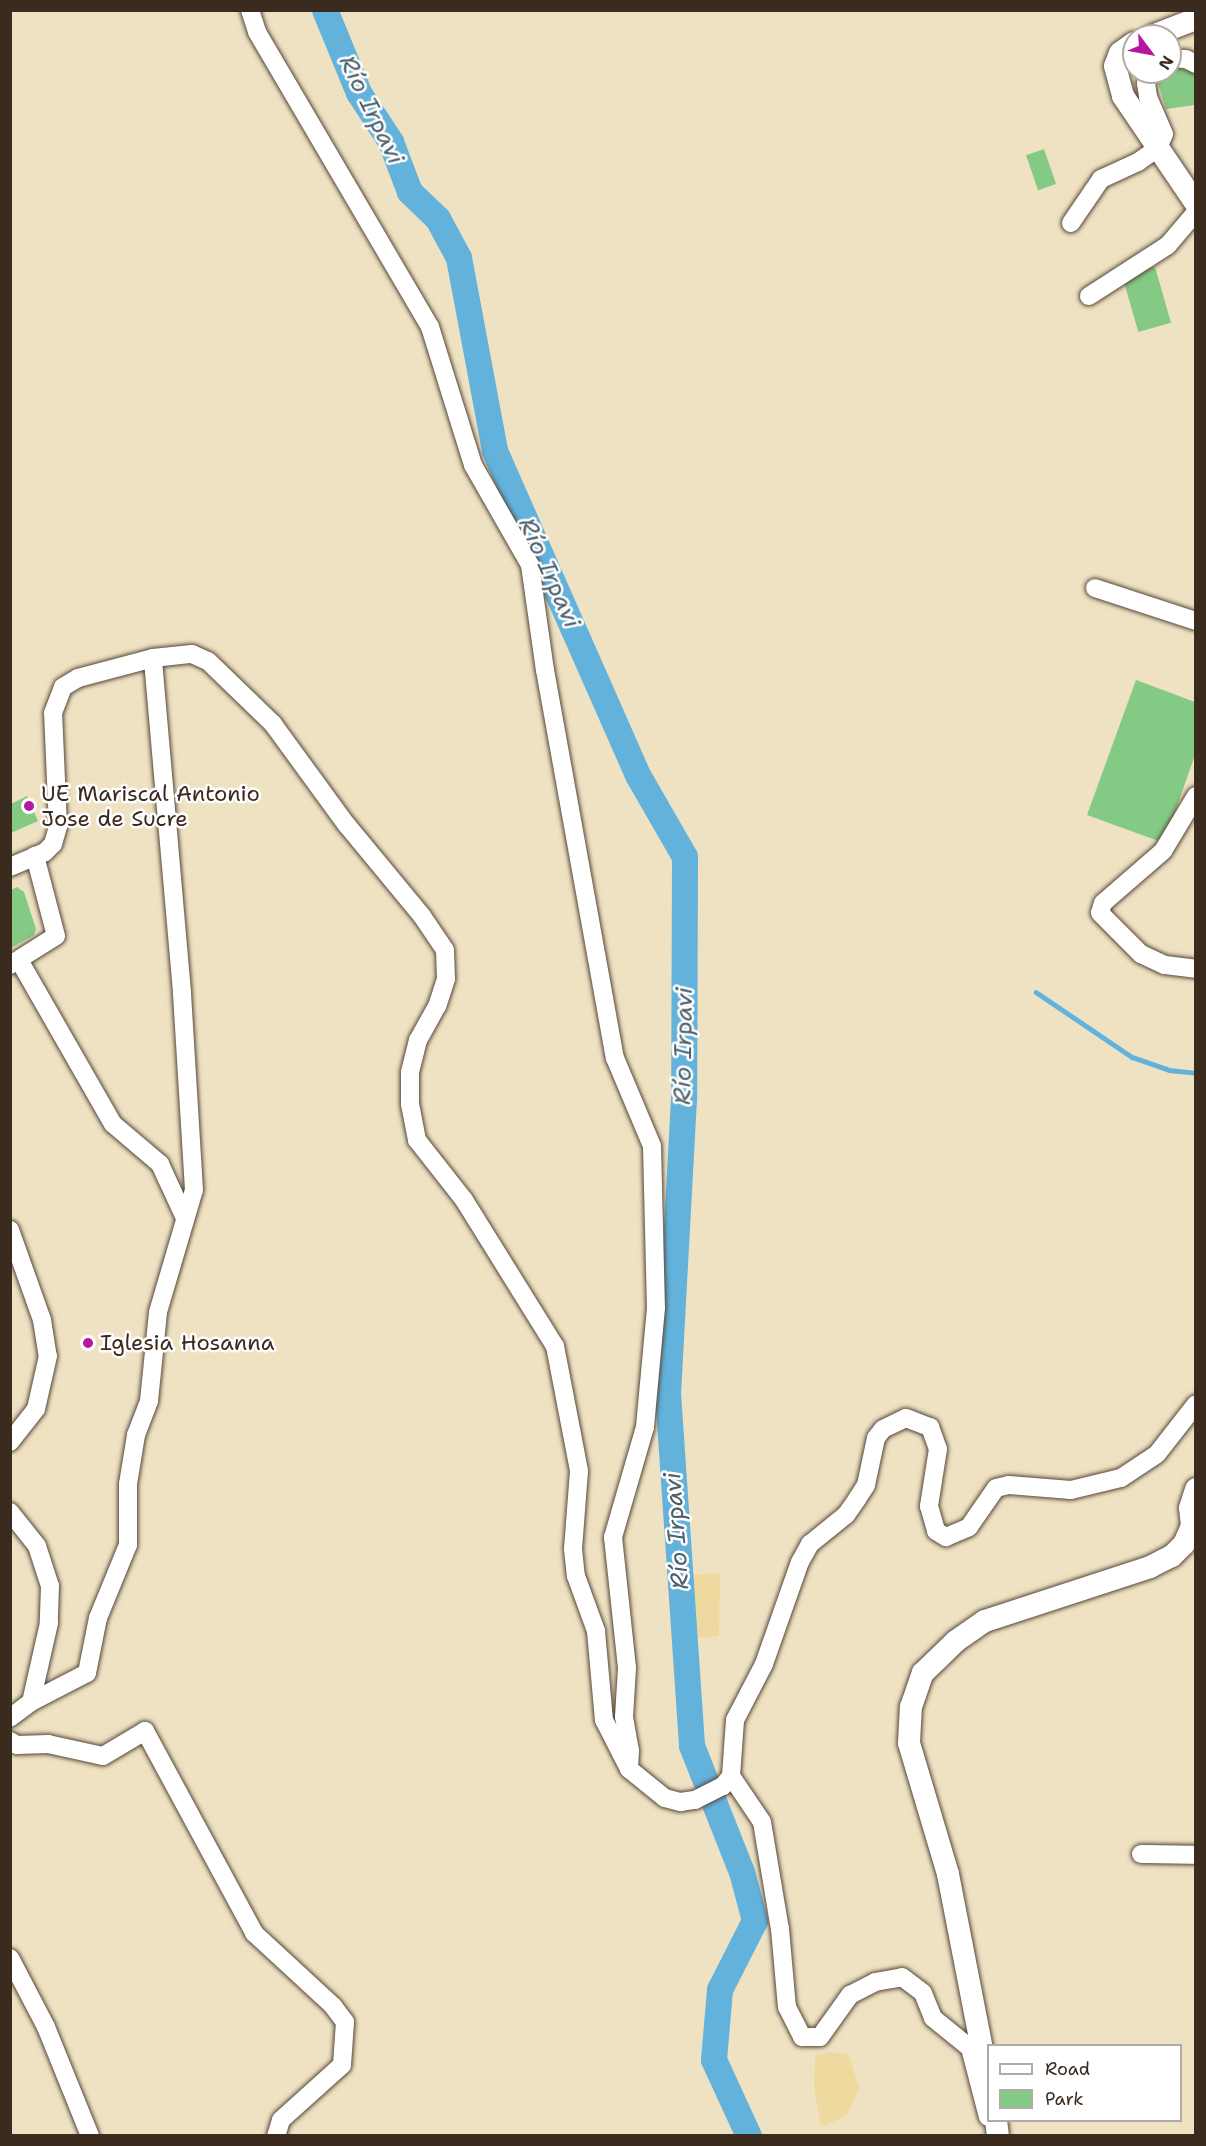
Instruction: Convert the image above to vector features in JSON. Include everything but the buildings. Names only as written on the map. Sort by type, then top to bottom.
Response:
[{"type":"main road","points":[[1182,24],[1196,19]]},
{"type":"main road","points":[[1122,51],[1115,66],[1123,96],[1196,204]]},
{"type":"main road","points":[[987,2075],[948,1875],[909,1743],[911,1707],[923,1673],[956,1641],[985,1621],[1150,1567],[1172,1556],[1184,1544],[1192,1526],[1195,1495]]},
{"type":"street","points":[[250,10],[258,32],[430,327],[473,465],[530,565],[545,670],[615,1058],[652,1146],[656,1308],[645,1427],[613,1537],[627,1668],[624,1717],[630,1750],[629,1768]]},
{"type":"street","points":[[1182,59],[1196,64]]},
{"type":"street","points":[[1071,223],[1101,179],[1138,162],[1158,148],[1164,134],[1148,97],[1146,84]]},
{"type":"street","points":[[1089,296],[1168,245],[1196,212]]},
{"type":"street","points":[[1095,588],[1196,621]]},
{"type":"street","points":[[10,867],[53,844],[58,826],[53,713],[63,687],[78,678],[176,653],[208,661],[273,724],[445,950],[446,978],[437,1006],[418,1040],[410,1073],[410,1104],[417,1140],[464,1200],[555,1346],[579,1471],[573,1549],[576,1576],[596,1631],[604,1720],[629,1768],[665,1798],[680,1802],[695,1800],[727,1781]]},
{"type":"street","points":[[10,1718],[31,1702],[87,1673],[98,1618],[128,1545],[128,1484],[136,1436],[149,1401],[158,1312],[194,1190],[183,992],[153,658]]},
{"type":"street","points":[[1196,796],[1163,851],[1103,903],[1100,913],[1141,954],[1165,965],[1196,969]]},
{"type":"street","points":[[34,856],[56,936],[15,962],[113,1124],[160,1164],[185,1218]]},
{"type":"street","points":[[10,1230],[42,1320],[48,1356],[36,1409],[10,1442]]},
{"type":"street","points":[[987,2112],[970,2048],[933,2018],[923,1993],[902,1977],[875,1982],[850,1995],[820,2037],[802,2037],[787,2007],[780,1929],[762,1822],[727,1781],[737,1713],[764,1664],[800,1562],[810,1544],[846,1515],[866,1485],[876,1438],[883,1429],[906,1418],[930,1427],[938,1449],[929,1506],[936,1531],[946,1537],[969,1527],[996,1488],[1009,1485],[1071,1490],[1121,1478],[1157,1454],[1196,1404]]},
{"type":"street","points":[[10,1512],[37,1546],[50,1586],[49,1623],[31,1702]]},
{"type":"street","points":[[10,1741],[17,1745],[48,1744],[103,1756],[145,1731],[254,1933],[333,2006],[345,2022],[342,2065],[281,2121],[276,2136]]},
{"type":"street","points":[[1141,1854],[1196,1855]]},
{"type":"street","points":[[10,1958],[46,2027],[90,2136]]},
{"type":"street","points":[[990,2122],[997,2136]]},
{"type":"green space","points":[[1182,69],[1195,72],[1195,105],[1166,109],[1158,84],[1182,84]]},
{"type":"green space","points":[[1044,149],[1056,184],[1038,190],[1026,155]]},
{"type":"green space","points":[[1155,267],[1171,323],[1138,332],[1122,276]]},
{"type":"green space","points":[[1136,680],[1195,702],[1195,755],[1164,843],[1087,815]]},
{"type":"green space","points":[[27,796],[38,821],[11,833],[11,804]]},
{"type":"green space","points":[[17,887],[24,892],[36,929],[34,935],[11,948],[11,890]]},
{"type":"sand","points":[[720,1573],[719,1636],[698,1638],[693,1575]]},
{"type":"sand","points":[[832,2052],[849,2055],[859,2088],[846,2116],[821,2127],[814,2087],[815,2055]]},
{"type":"waterway","name":"Río Irpavi","points":[[325,10],[359,93],[391,142],[410,192],[438,219],[459,258],[495,451],[639,777],[685,857],[684,1099],[668,1393],[692,1746],[742,1872],[755,1921],[720,1990],[714,2060],[749,2136]]},
{"type":"waterway","points":[[1036,992],[1132,1057],[1169,1070],[1196,1073]]},
{"type":"place","name":"UE Mariscal Antonio Jose de Sucre","points":[[29,806]]},
{"type":"place","name":"Iglesia Hosanna","points":[[88,1343]]}]
